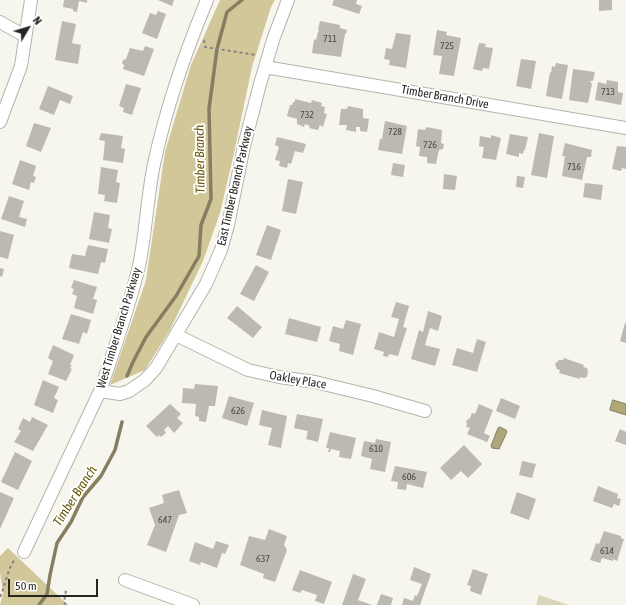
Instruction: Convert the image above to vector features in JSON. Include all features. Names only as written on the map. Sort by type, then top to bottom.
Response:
[{"type":"street","points":[[0,122],[21,66],[31,0]]},
{"type":"street","name":"West Timber Branch Parkway","points":[[24,552],[100,391],[131,295],[138,266],[154,166],[162,131],[187,49],[207,0]]},
{"type":"street","name":"East Timber Branch Parkway","points":[[100,391],[120,394],[129,391],[144,380],[156,368],[206,284],[221,250],[228,225],[244,146],[265,67],[274,37],[288,0]]},
{"type":"street","points":[[0,22],[25,36]]},
{"type":"street","name":"Timber Branch Drive","points":[[265,67],[626,128]]},
{"type":"street","name":"Oakley Place","points":[[176,335],[248,370],[315,382],[373,396],[425,411]]},
{"type":"street","points":[[125,580],[193,605]]},
{"type":"path","points":[[206,47],[228,51]]},
{"type":"path","points":[[0,597],[11,566],[18,554],[24,557],[24,552]]},
{"type":"path","points":[[66,590],[64,602],[66,605]]},
{"type":"shaded area","points":[[220,0],[275,0],[271,7],[252,67],[220,213],[203,261],[170,330],[145,370],[110,385],[146,280],[165,152],[191,65]]},
{"type":"shaded area","points":[[613,400],[626,404],[626,415],[610,410]]},
{"type":"shaded area","points":[[500,427],[507,432],[499,449],[492,448],[491,446],[498,428]]},
{"type":"shaded area","points":[[8,548],[68,605],[0,605],[3,593],[0,573],[0,556]]},
{"type":"shaded area","points":[[539,595],[569,605],[536,605]]},
{"type":"building","points":[[64,0],[87,0],[87,3],[79,1],[77,12],[73,11],[73,9],[63,7]]},
{"type":"building","points":[[158,0],[174,0],[172,6]]},
{"type":"building","points":[[334,0],[357,0],[356,4],[362,6],[359,14],[332,5]]},
{"type":"building","points":[[599,0],[612,0],[612,10],[599,11]]},
{"type":"building","points":[[158,11],[166,14],[157,39],[142,33],[150,13],[156,15]]},
{"type":"building","points":[[62,21],[76,24],[72,43],[81,45],[78,64],[55,60]]},
{"type":"building","points":[[320,21],[340,25],[340,28],[347,30],[341,57],[312,53],[314,39],[316,40],[319,32]]},
{"type":"building","points":[[437,30],[447,32],[446,35],[461,38],[454,76],[439,74],[442,56],[433,55]]},
{"type":"building","points":[[396,33],[411,35],[406,68],[389,65],[390,60],[384,59],[386,48],[392,49]]},
{"type":"building","points":[[479,43],[486,44],[485,47],[493,48],[489,69],[483,68],[482,71],[473,69]]},
{"type":"building","points":[[145,46],[154,49],[144,76],[123,69],[123,60],[126,59],[130,48],[143,51]]},
{"type":"building","points":[[521,59],[536,61],[531,89],[516,86]]},
{"type":"building","points":[[556,63],[568,65],[562,99],[546,96],[550,72],[551,73],[552,66],[555,67]]},
{"type":"building","points":[[573,69],[595,72],[593,81],[590,81],[592,84],[588,103],[569,100]]},
{"type":"building","points":[[607,80],[618,82],[618,92],[623,93],[621,105],[595,100],[598,82],[606,84]]},
{"type":"building","points":[[126,84],[141,88],[132,115],[123,112],[124,108],[119,106]]},
{"type":"building","points":[[48,86],[73,96],[70,104],[60,100],[54,115],[39,109]]},
{"type":"building","points":[[295,99],[311,103],[312,100],[322,103],[321,106],[325,107],[324,113],[327,114],[323,127],[320,125],[318,130],[309,128],[310,126],[305,124],[304,127],[297,124],[297,119],[287,116],[290,105],[295,102]]},
{"type":"building","points":[[348,106],[363,109],[363,118],[369,119],[367,132],[360,131],[360,127],[356,127],[356,132],[346,130],[347,125],[339,125],[341,109],[347,109]]},
{"type":"building","points":[[385,121],[407,126],[402,154],[378,150],[380,139],[382,139]]},
{"type":"building","points":[[34,123],[51,128],[41,152],[26,146]]},
{"type":"building","points":[[426,127],[442,130],[441,143],[444,144],[443,149],[439,150],[436,164],[427,163],[427,157],[419,156],[420,147],[416,146],[418,129],[425,130]]},
{"type":"building","points":[[101,133],[123,136],[121,148],[125,149],[123,163],[103,160],[105,141],[99,140]]},
{"type":"building","points":[[539,133],[554,136],[547,178],[531,175]]},
{"type":"building","points":[[510,134],[528,137],[525,150],[523,154],[519,153],[519,157],[506,154]]},
{"type":"building","points":[[491,135],[501,138],[496,160],[482,158],[484,147],[479,146],[480,136],[491,138]]},
{"type":"building","points":[[277,137],[306,144],[303,153],[295,151],[291,164],[288,163],[287,168],[279,166],[280,161],[275,160],[279,147],[275,145]]},
{"type":"building","points":[[565,143],[592,150],[591,157],[587,157],[582,180],[562,176],[565,156],[562,156]]},
{"type":"building","points":[[617,146],[626,147],[626,169],[622,168],[621,171],[612,169]]},
{"type":"building","points":[[20,160],[36,166],[33,176],[36,177],[34,183],[31,182],[29,190],[12,184]]},
{"type":"building","points":[[393,163],[405,165],[403,177],[391,175]]},
{"type":"building","points":[[101,167],[118,170],[116,182],[120,183],[117,203],[104,201],[105,195],[98,194]]},
{"type":"building","points":[[444,174],[457,176],[455,190],[443,189]]},
{"type":"building","points":[[517,176],[525,177],[523,188],[516,187]]},
{"type":"building","points":[[288,179],[303,182],[296,214],[282,211]]},
{"type":"building","points":[[585,183],[603,185],[601,200],[583,197]]},
{"type":"building","points":[[9,196],[24,201],[19,217],[27,219],[25,227],[1,219]]},
{"type":"building","points":[[94,212],[110,215],[108,228],[112,229],[109,243],[89,239]]},
{"type":"building","points":[[267,225],[281,230],[271,260],[256,255]]},
{"type":"building","points":[[0,231],[14,235],[8,259],[0,257]]},
{"type":"building","points":[[88,245],[108,249],[105,263],[101,262],[98,274],[69,268],[72,254],[85,256]]},
{"type":"building","points":[[256,265],[269,272],[254,301],[240,294]]},
{"type":"building","points":[[0,268],[4,269],[2,277],[0,276]]},
{"type":"building","points":[[74,280],[97,287],[93,299],[97,300],[93,314],[74,308],[77,296],[72,294],[74,289],[71,288]]},
{"type":"building","points":[[396,302],[409,306],[403,327],[407,328],[398,356],[389,354],[388,357],[383,356],[384,352],[374,349],[379,332],[394,337],[399,319],[391,317]]},
{"type":"building","points":[[237,306],[262,327],[253,338],[227,318]]},
{"type":"building","points":[[428,311],[442,316],[438,331],[430,328],[425,345],[440,349],[435,366],[411,359],[419,330],[423,332]]},
{"type":"building","points":[[71,314],[91,320],[87,334],[83,332],[79,344],[62,339]]},
{"type":"building","points":[[289,318],[321,327],[317,342],[285,334]]},
{"type":"building","points":[[346,320],[361,324],[353,355],[339,351],[340,344],[329,341],[333,326],[343,329]]},
{"type":"building","points":[[626,323],[626,343],[620,341]]},
{"type":"building","points":[[477,339],[486,342],[477,372],[452,365],[457,348],[473,353]]},
{"type":"building","points":[[53,345],[74,355],[70,365],[72,365],[70,368],[72,369],[66,381],[48,374],[53,361],[48,358]]},
{"type":"building","points":[[564,358],[584,365],[583,367],[587,368],[588,371],[587,377],[580,377],[580,379],[559,373],[560,370],[557,369],[555,364]]},
{"type":"building","points":[[43,380],[59,387],[54,398],[58,400],[53,413],[34,405]]},
{"type":"building","points":[[195,384],[218,386],[215,406],[209,406],[206,422],[199,421],[199,417],[195,416],[196,404],[182,403],[183,388],[194,389]]},
{"type":"building","points":[[229,396],[254,403],[247,426],[222,418]]},
{"type":"building","points":[[501,398],[520,406],[515,419],[496,411]]},
{"type":"building","points":[[170,404],[181,414],[177,418],[183,423],[174,433],[168,426],[164,430],[166,433],[161,437],[159,435],[157,437],[146,426]]},
{"type":"building","points":[[479,404],[493,410],[484,433],[490,436],[487,442],[467,434],[470,428],[466,427],[466,421],[470,418],[472,413],[475,414]]},
{"type":"building","points":[[262,410],[287,416],[281,448],[268,445],[272,428],[259,425]]},
{"type":"building","points":[[297,414],[323,419],[318,442],[306,439],[308,431],[294,428]]},
{"type":"building","points":[[32,417],[48,425],[33,451],[14,442],[21,431],[18,429],[23,418],[30,422]]},
{"type":"building","points":[[620,429],[626,432],[626,445],[615,441]]},
{"type":"building","points":[[330,432],[356,438],[351,459],[339,457],[340,451],[331,449],[330,452],[328,452],[329,448],[326,448]]},
{"type":"building","points":[[376,439],[391,442],[385,472],[370,469],[372,459],[361,456],[364,441],[375,443]]},
{"type":"building","points":[[464,445],[482,464],[468,478],[461,471],[451,480],[440,468]]},
{"type":"building","points":[[15,452],[32,461],[18,490],[1,482]]},
{"type":"building","points":[[522,461],[536,464],[532,478],[519,475]]},
{"type":"building","points":[[395,466],[427,472],[423,488],[407,484],[406,490],[397,489],[398,482],[391,481]]},
{"type":"building","points":[[598,486],[618,494],[617,498],[621,499],[619,506],[614,504],[612,508],[593,501]]},
{"type":"building","points":[[179,490],[187,513],[179,515],[166,552],[147,545],[155,525],[149,508],[164,503],[162,495]]},
{"type":"building","points":[[0,492],[14,498],[0,529]]},
{"type":"building","points":[[517,492],[536,499],[529,520],[510,513]]},
{"type":"building","points":[[269,529],[287,536],[284,545],[287,550],[275,582],[263,578],[264,574],[240,565],[249,536],[265,540]]},
{"type":"building","points":[[604,531],[621,536],[621,538],[624,539],[617,561],[602,558],[600,563],[590,560],[596,543],[599,544]]},
{"type":"building","points":[[216,541],[229,545],[225,554],[222,553],[217,568],[201,562],[200,565],[189,561],[195,542],[213,549]]},
{"type":"building","points":[[414,567],[431,574],[420,605],[402,605],[404,598],[413,601],[422,584],[410,580]]},
{"type":"building","points":[[473,569],[488,574],[481,595],[470,591],[471,586],[467,585]]},
{"type":"building","points":[[300,570],[332,582],[324,604],[315,601],[317,595],[302,590],[300,593],[292,590]]},
{"type":"building","points":[[353,574],[366,579],[358,600],[372,605],[342,605]]},
{"type":"building","points":[[381,594],[393,598],[391,605],[377,605]]},
{"type":"waterway","name":"Timber Branch","points":[[127,376],[146,337],[176,296],[199,256],[201,225],[211,199],[209,109],[217,49],[227,12],[242,0]]},
{"type":"waterway","name":"Timber Branch","points":[[39,605],[47,594],[57,543],[71,522],[83,497],[101,476],[115,450],[122,422]]}]
